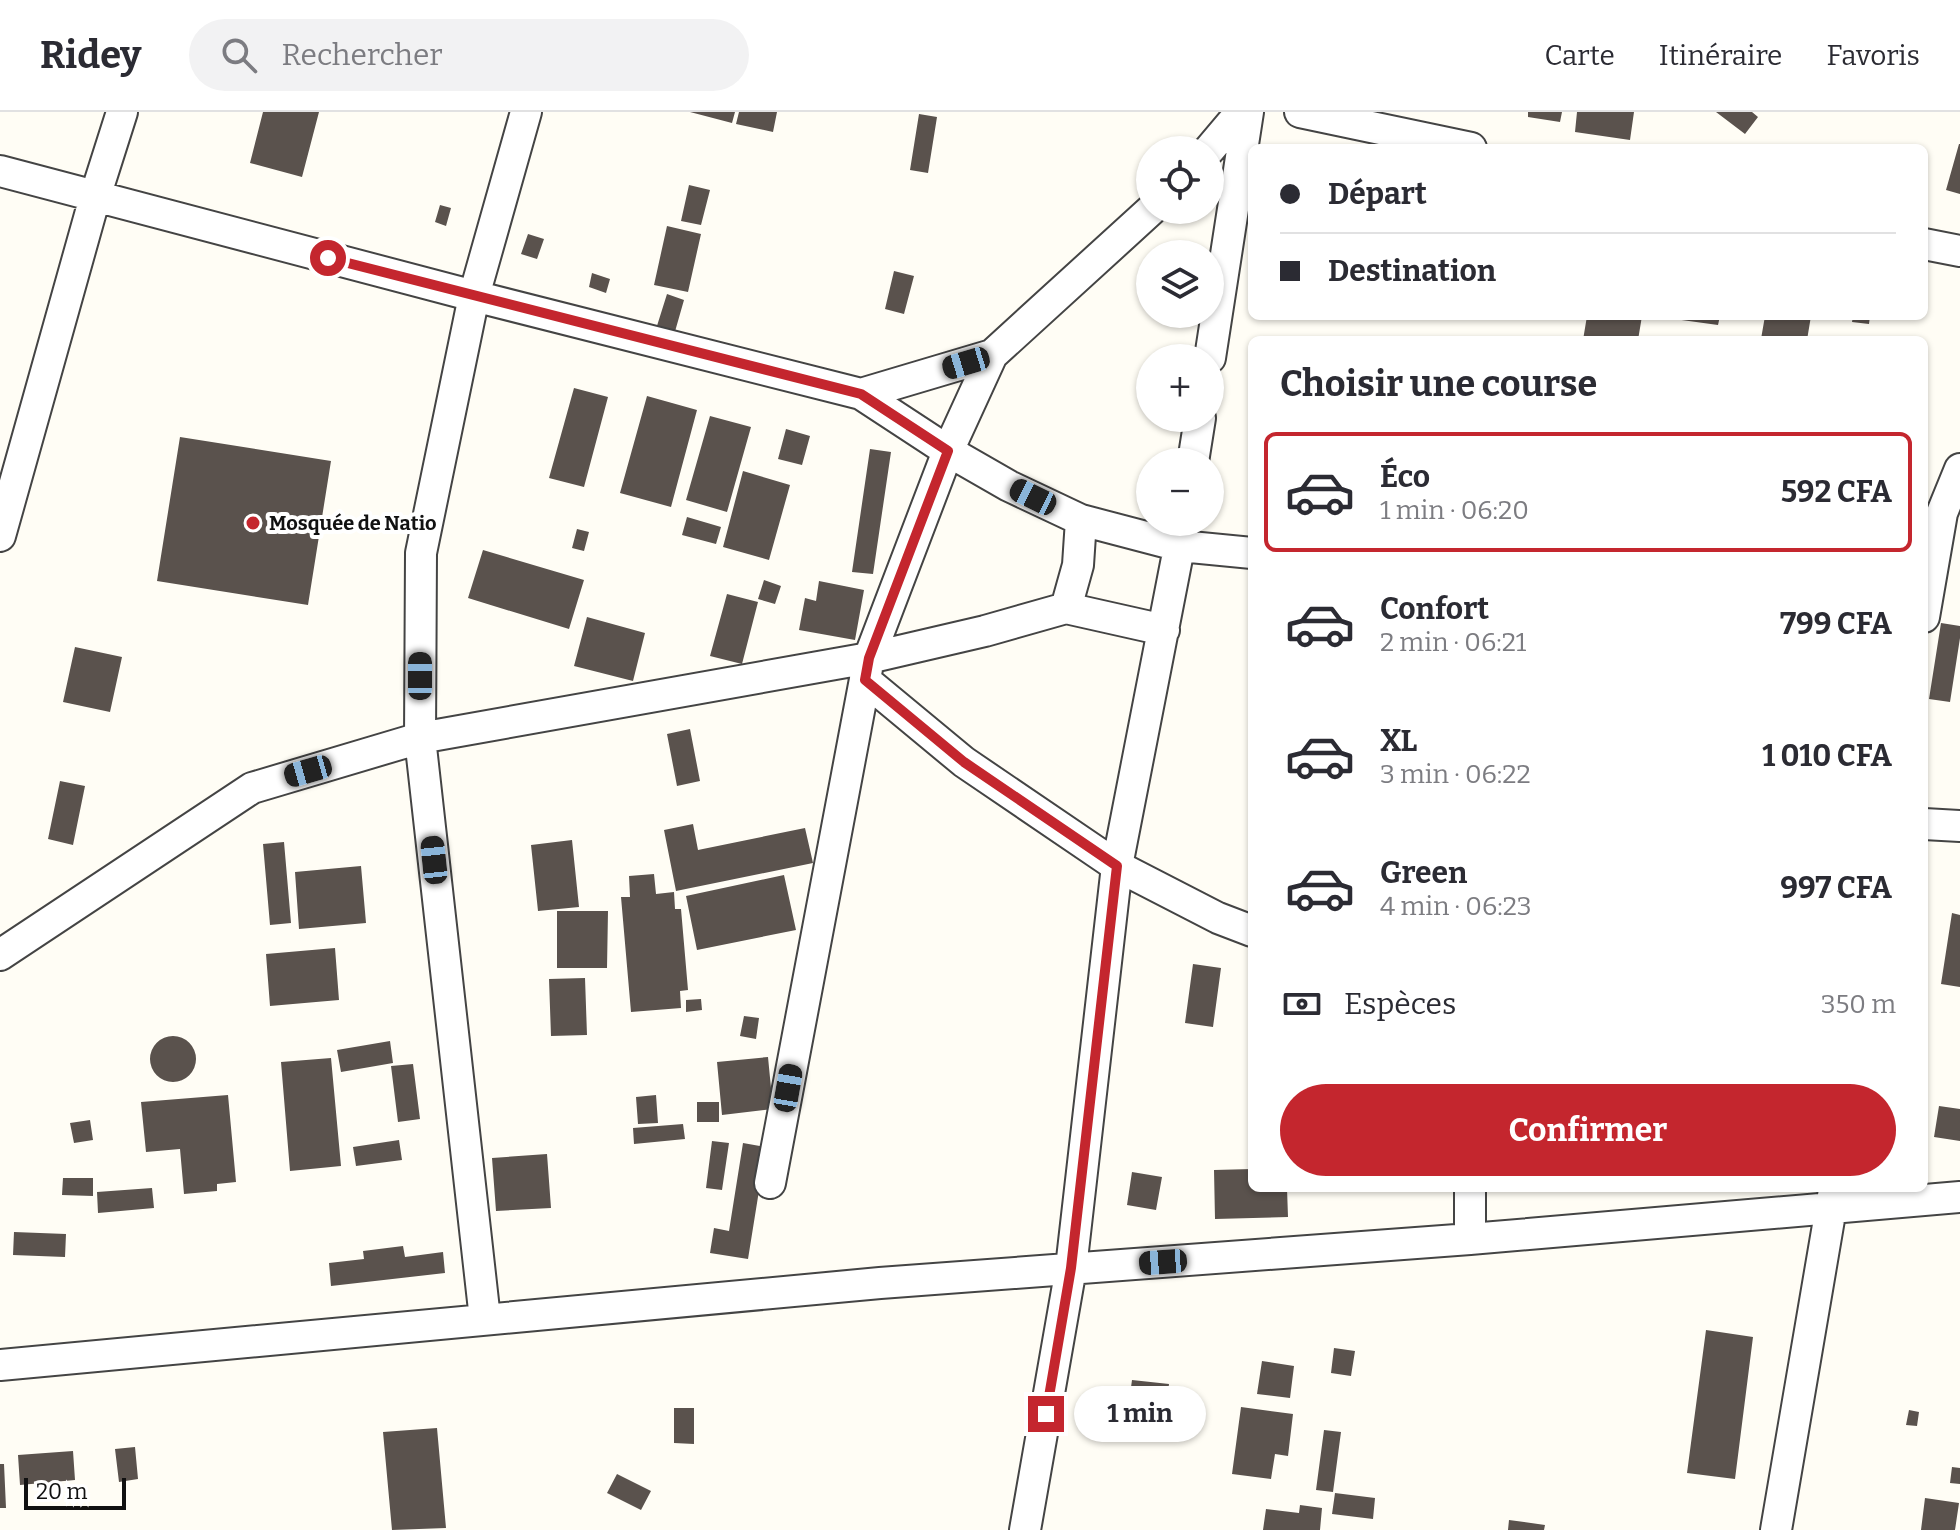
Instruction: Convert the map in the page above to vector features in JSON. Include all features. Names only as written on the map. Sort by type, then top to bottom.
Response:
[{"type":"street","points":[[0,536],[95,197],[122,112]]},
{"type":"street","points":[[485,1319],[420,738],[421,553],[474,296],[526,112]]},
{"type":"street","points":[[1221,136],[1241,112]]},
{"type":"street","points":[[1212,344],[1248,112]]},
{"type":"street","points":[[1300,112],[1452,144]]},
{"type":"street","points":[[0,171],[861,394],[948,451],[1009,486],[1081,520],[1136,528]]},
{"type":"street","points":[[770,1183],[867,669],[948,451],[992,355],[1136,224]]},
{"type":"street","points":[[1928,245],[1960,251]]},
{"type":"street","points":[[861,394],[992,355]]},
{"type":"street","points":[[1928,594],[1942,513],[1960,469]]},
{"type":"street","points":[[1066,608],[1078,565],[1081,520]]},
{"type":"street","points":[[1025,1530],[1071,1268],[1117,866],[1182,536]]},
{"type":"street","points":[[1189,536],[1248,552]]},
{"type":"street","points":[[0,955],[252,788],[420,738],[867,669],[1066,608],[1164,630]]},
{"type":"street","points":[[867,669],[964,762],[1117,866],[1218,918],[1248,929]]},
{"type":"street","points":[[1928,824],[1960,826]]},
{"type":"street","points":[[1470,1192],[1470,1239]]},
{"type":"street","points":[[0,1365],[880,1283],[1470,1239],[1832,1198],[1960,1197]]},
{"type":"street","points":[[1776,1530],[1832,1198]]},
{"type":"building","points":[[263,112],[319,112],[302,177],[250,163]]},
{"type":"building","points":[[690,112],[735,112],[732,123]]},
{"type":"building","points":[[739,112],[777,112],[773,132],[736,124]]},
{"type":"building","points":[[1528,112],[1562,112],[1560,122],[1528,117]]},
{"type":"building","points":[[1577,112],[1634,112],[1630,140],[1575,132]]},
{"type":"building","points":[[1716,112],[1752,112],[1758,117],[1745,134]]},
{"type":"building","points":[[919,114],[937,117],[928,173],[910,170]]},
{"type":"building","points":[[1960,144],[1960,194],[1946,190]]},
{"type":"building","points":[[689,185],[710,190],[701,225],[681,221]]},
{"type":"building","points":[[440,205],[451,208],[446,226],[435,222]]},
{"type":"building","points":[[667,226],[701,234],[688,292],[654,285]]},
{"type":"building","points":[[528,234],[544,239],[537,259],[521,254]]},
{"type":"building","points":[[894,271],[914,276],[904,314],[885,309]]},
{"type":"building","points":[[592,273],[610,279],[606,293],[589,287]]},
{"type":"building","points":[[667,294],[684,300],[674,335],[656,329]]},
{"type":"building","points":[[1586,320],[1641,320],[1639,336],[1584,336]]},
{"type":"building","points":[[1682,320],[1719,320],[1718,325]]},
{"type":"building","points":[[1764,320],[1810,320],[1808,336],[1762,336]]},
{"type":"building","points":[[1852,320],[1870,320],[1869,324]]},
{"type":"building","points":[[574,388],[608,397],[584,487],[549,478]]},
{"type":"building","points":[[647,396],[697,410],[671,507],[620,493]]},
{"type":"building","points":[[710,416],[751,427],[727,512],[686,500]]},
{"type":"building","points":[[786,429],[810,436],[802,465],[778,459]]},
{"type":"building","points":[[180,437],[331,461],[308,605],[157,581]]},
{"type":"building","points":[[870,449],[891,452],[873,574],[852,572]]},
{"type":"building","points":[[743,471],[790,485],[769,560],[723,547]]},
{"type":"building","points":[[687,517],[721,527],[716,544],[682,535]]},
{"type":"building","points":[[577,529],[589,532],[584,551],[572,548]]},
{"type":"building","points":[[483,550],[584,580],[569,629],[468,598]]},
{"type":"building","points":[[764,580],[781,586],[775,604],[758,599]]},
{"type":"building","points":[[819,581],[864,590],[855,640],[799,630],[805,598],[816,601]]},
{"type":"building","points":[[727,594],[758,602],[742,664],[710,656]]},
{"type":"building","points":[[587,617],[645,633],[633,681],[574,666]]},
{"type":"building","points":[[1941,623],[1960,626],[1950,702],[1929,699]]},
{"type":"building","points":[[75,647],[122,657],[110,712],[63,702]]},
{"type":"building","points":[[690,729],[700,781],[677,786],[667,734]]},
{"type":"building","points":[[60,781],[85,786],[73,845],[48,839]]},
{"type":"building","points":[[693,824],[698,850],[805,828],[813,863],[676,891],[664,830]]},
{"type":"building","points":[[572,840],[579,907],[538,911],[531,845]]},
{"type":"building","points":[[284,842],[291,923],[270,925],[263,844]]},
{"type":"building","points":[[361,866],[366,923],[299,929],[295,872]]},
{"type":"building","points":[[654,874],[656,894],[674,892],[675,909],[681,909],[688,990],[680,991],[681,1008],[631,1012],[621,897],[630,897],[629,876]]},
{"type":"building","points":[[784,875],[796,930],[697,950],[686,896]]},
{"type":"building","points":[[557,911],[608,911],[607,968],[557,968]]},
{"type":"building","points":[[1952,913],[1960,915],[1960,987],[1941,984]]},
{"type":"building","points":[[335,948],[339,1000],[270,1006],[266,954]]},
{"type":"building","points":[[1193,964],[1221,968],[1213,1027],[1185,1023]]},
{"type":"building","points":[[585,978],[587,1035],[551,1036],[549,979]]},
{"type":"building","points":[[701,999],[702,1010],[686,1012],[686,1000]]},
{"type":"building","points":[[744,1016],[759,1018],[756,1039],[740,1036]]},
{"type":"building","points":[[173,1036],[190,1042],[196,1059],[190,1076],[173,1082],[156,1076],[150,1059],[156,1042]]},
{"type":"building","points":[[390,1041],[393,1063],[341,1072],[337,1050]]},
{"type":"building","points":[[768,1057],[773,1109],[722,1115],[717,1062]]},
{"type":"building","points":[[331,1058],[341,1166],[290,1171],[281,1062]]},
{"type":"building","points":[[413,1064],[420,1119],[398,1122],[391,1066]]},
{"type":"building","points":[[228,1095],[236,1182],[217,1184],[217,1191],[184,1194],[180,1149],[146,1152],[141,1102]]},
{"type":"building","points":[[656,1095],[658,1123],[638,1124],[636,1097]]},
{"type":"building","points":[[697,1102],[719,1102],[719,1122],[697,1122]]},
{"type":"building","points":[[1939,1106],[1960,1109],[1960,1141],[1934,1137]]},
{"type":"building","points":[[90,1120],[93,1140],[74,1143],[70,1123]]},
{"type":"building","points":[[683,1124],[685,1139],[634,1144],[633,1128]]},
{"type":"building","points":[[399,1140],[402,1160],[356,1166],[353,1147]]},
{"type":"building","points":[[712,1141],[729,1143],[722,1190],[706,1188]]},
{"type":"building","points":[[743,1143],[766,1147],[748,1259],[710,1253],[714,1228],[729,1231]]},
{"type":"building","points":[[547,1154],[551,1208],[496,1211],[492,1158]]},
{"type":"building","points":[[1248,1169],[1248,1192],[1287,1192],[1288,1217],[1215,1219],[1214,1170]]},
{"type":"building","points":[[1132,1172],[1162,1177],[1156,1210],[1127,1205]]},
{"type":"building","points":[[63,1178],[93,1178],[93,1196],[62,1195]]},
{"type":"building","points":[[152,1188],[154,1208],[98,1213],[97,1192]]},
{"type":"building","points":[[14,1232],[66,1234],[65,1257],[13,1255]]},
{"type":"building","points":[[403,1246],[405,1257],[443,1252],[445,1273],[331,1286],[329,1263],[364,1259],[363,1251]]},
{"type":"building","points":[[1706,1330],[1753,1337],[1735,1479],[1687,1473]]},
{"type":"building","points":[[1334,1348],[1355,1351],[1351,1376],[1331,1373]]},
{"type":"building","points":[[1262,1361],[1294,1366],[1290,1398],[1257,1394]]},
{"type":"building","points":[[1132,1380],[1169,1384],[1166,1407],[1129,1402]]},
{"type":"building","points":[[1241,1407],[1293,1414],[1288,1456],[1275,1454],[1271,1479],[1232,1474]]},
{"type":"building","points":[[674,1408],[694,1408],[694,1444],[674,1443]]},
{"type":"building","points":[[1909,1410],[1919,1412],[1917,1426],[1906,1425]]},
{"type":"building","points":[[437,1428],[446,1528],[392,1530],[383,1432]]},
{"type":"building","points":[[1324,1430],[1341,1432],[1333,1492],[1316,1490]]},
{"type":"building","points":[[135,1447],[138,1479],[119,1482],[115,1449]]},
{"type":"building","points":[[73,1451],[75,1480],[20,1485],[18,1455]]},
{"type":"building","points":[[0,1464],[4,1464],[6,1508],[0,1508]]},
{"type":"building","points":[[1952,1467],[1960,1468],[1960,1484],[1950,1483]]},
{"type":"building","points":[[617,1474],[651,1491],[641,1510],[607,1493]]},
{"type":"building","points":[[1335,1493],[1375,1498],[1373,1519],[1332,1514]]},
{"type":"building","points":[[1925,1498],[1959,1503],[1955,1530],[1921,1530]]},
{"type":"building","points":[[1300,1505],[1322,1508],[1320,1530],[1263,1530],[1266,1509],[1299,1513]]},
{"type":"building","points":[[1509,1520],[1545,1525],[1544,1530],[1508,1530]]},
{"type":"place","name":"Mosquée de Natio","points":[[253,523]]},
{"type":"route","points":[[328,258],[861,394],[948,451],[869,658],[865,680],[964,762],[1117,866],[1071,1268],[1046,1414]]}]
